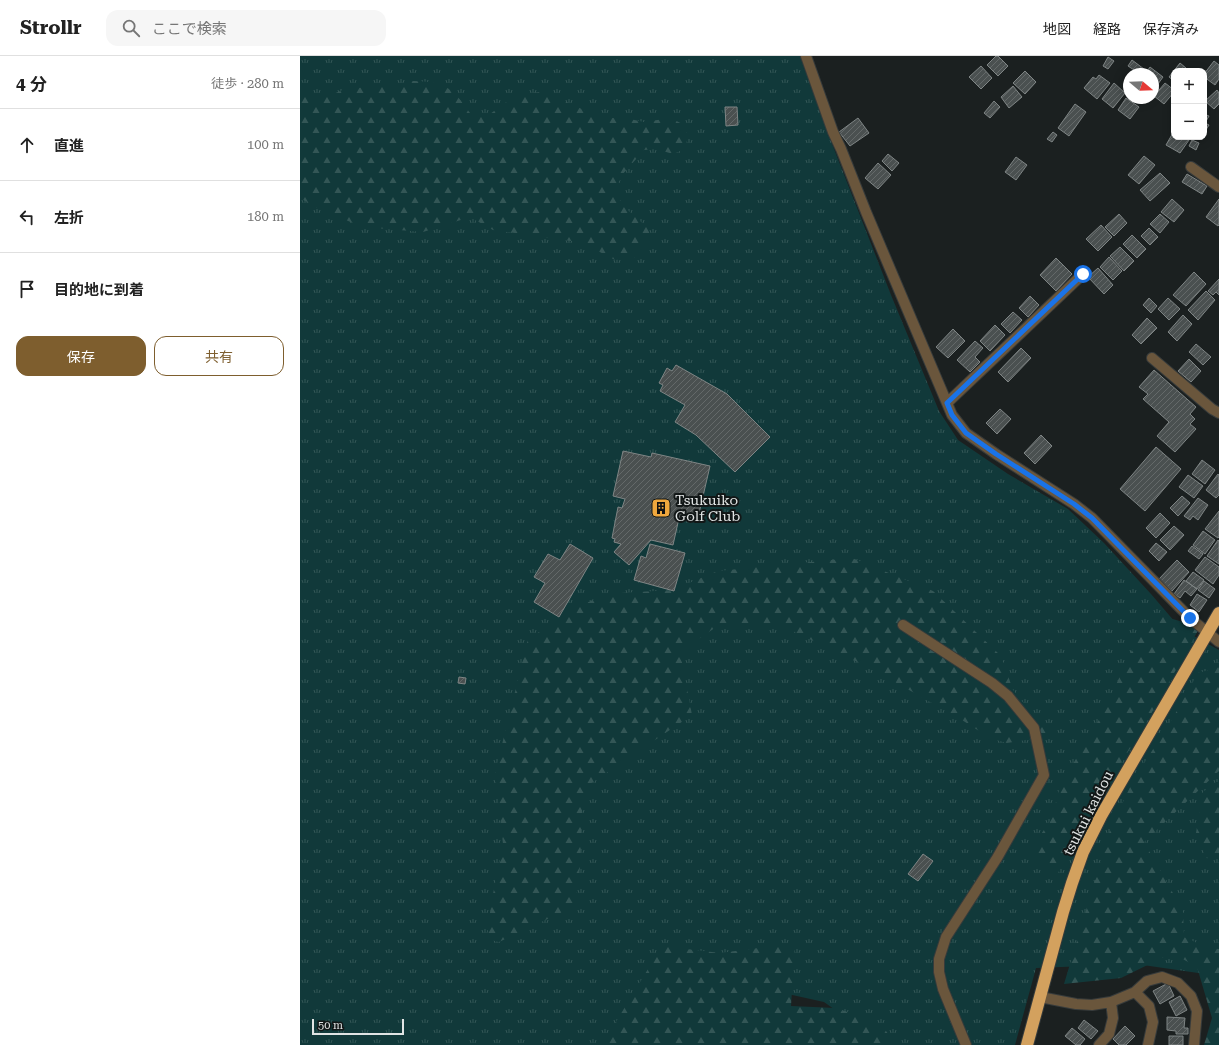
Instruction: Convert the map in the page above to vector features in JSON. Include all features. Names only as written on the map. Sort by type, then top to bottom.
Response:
[{"type":"highway","name":"tsukui kaidou","points":[[1027,1045],[1067,897],[1083,852],[1101,816],[1219,613]]},
{"type":"street","points":[[806,56],[833,132],[952,415],[966,433],[1074,504],[1092,518],[1190,618],[1219,642]]},
{"type":"street","points":[[1191,166],[1219,187]]},
{"type":"street","points":[[947,403],[1083,274]]},
{"type":"street","points":[[1152,358],[1212,409],[1219,413]]},
{"type":"street","points":[[903,625],[992,683],[1008,696],[1034,728],[1044,775],[997,858],[946,937],[939,959],[939,972],[943,989],[966,1045]]},
{"type":"street","points":[[1040,996],[1082,1005],[1111,1002],[1135,992],[1147,981],[1162,976],[1178,983],[1191,996],[1197,1011],[1194,1045]]},
{"type":"street","points":[[1135,992],[1149,1006],[1153,1022],[1148,1045]]},
{"type":"street","points":[[1100,1045],[1109,1034],[1113,1018],[1111,1002]]},
{"type":"green space","points":[[300,56],[800,56],[829,136],[891,295],[939,411],[958,440],[1008,474],[1068,509],[1104,543],[1181,629],[1219,650],[1219,976],[1136,964],[1036,968],[1015,1045],[885,1045],[824,1002],[724,980],[641,1045],[300,1045]]},
{"type":"green space","points":[[409,81],[429,82],[444,86],[461,100],[470,113],[490,114],[516,95],[541,92],[584,110],[609,118],[625,118],[644,122],[671,118],[684,125],[688,136],[685,149],[673,154],[656,149],[644,150],[622,175],[615,191],[623,206],[649,229],[650,239],[634,258],[615,260],[578,242],[493,230],[470,217],[423,232],[363,227],[321,210],[300,198],[300,88],[301,92],[315,98],[331,95],[345,89],[391,87]]},
{"type":"green space","points":[[852,558],[933,591],[1001,656],[1013,690],[1050,736],[1007,743],[990,738],[962,720],[872,669],[778,624],[719,625],[680,652],[692,715],[590,784],[582,812],[580,867],[575,906],[499,942],[487,939],[491,904],[503,844],[495,773],[528,639],[581,606],[604,594],[672,590],[718,571]]},
{"type":"green space","points":[[1159,615],[1200,627],[1138,737],[1093,803],[1057,875],[1029,852],[1052,818],[1060,786],[1103,713],[1143,626]]},
{"type":"green space","points":[[1219,667],[1219,771],[1144,842],[1183,911],[1184,937],[1208,948],[1219,949],[1219,1045],[1204,1045],[1212,1018],[1197,967],[1172,953],[1121,978],[1064,984],[1111,827],[1133,781],[1174,716],[1198,673]]},
{"type":"green space","points":[[1216,782],[1219,782],[1219,859],[1206,858],[1196,833],[1203,792]]},
{"type":"green space","points":[[795,943],[791,1006],[835,1008],[861,1016],[886,1031],[896,1045],[602,1045],[662,946],[720,953]]},
{"type":"building","points":[[996,56],[998,56],[1008,66],[998,76],[987,65]]},
{"type":"building","points":[[1108,57],[1114,61],[1108,69],[1103,66]]},
{"type":"building","points":[[1132,60],[1143,68],[1131,68],[1128,66]]},
{"type":"building","points":[[1214,61],[1219,65],[1219,79],[1215,85],[1207,79],[1207,70]]},
{"type":"building","points":[[1180,63],[1186,68],[1176,68]]},
{"type":"building","points":[[981,66],[992,78],[981,89],[969,77]]},
{"type":"building","points":[[1025,71],[1036,82],[1025,94],[1013,83]]},
{"type":"building","points":[[1159,74],[1163,77],[1159,83]]},
{"type":"building","points":[[1099,75],[1110,83],[1097,99],[1084,88],[1093,77],[1096,79]]},
{"type":"building","points":[[1114,83],[1123,91],[1123,96],[1113,108],[1102,99]]},
{"type":"building","points":[[1165,83],[1171,88],[1171,96],[1164,104],[1159,100],[1159,90]]},
{"type":"building","points":[[1013,86],[1022,97],[1009,108],[1001,97]]},
{"type":"building","points":[[1217,90],[1219,93],[1219,104],[1214,109],[1207,103],[1207,99]]},
{"type":"building","points":[[994,101],[1000,107],[990,118],[984,113]]},
{"type":"building","points":[[1123,102],[1123,104],[1135,104],[1139,107],[1130,119],[1118,110]]},
{"type":"building","points":[[1075,104],[1086,112],[1069,136],[1058,128]]},
{"type":"building","points":[[725,107],[737,107],[738,125],[726,126]]},
{"type":"building","points":[[858,118],[869,133],[850,146],[839,132]]},
{"type":"building","points":[[1053,132],[1057,135],[1052,142],[1047,139]]},
{"type":"building","points":[[1171,136],[1171,140],[1189,140],[1180,153],[1166,145]]},
{"type":"building","points":[[1192,140],[1199,143],[1196,150],[1189,146]]},
{"type":"building","points":[[888,154],[899,163],[892,171],[882,161]]},
{"type":"building","points":[[1144,156],[1155,165],[1139,184],[1128,175]]},
{"type":"building","points":[[1016,157],[1027,165],[1016,180],[1005,172]]},
{"type":"building","points":[[878,163],[891,175],[878,189],[865,178]]},
{"type":"building","points":[[1160,173],[1170,183],[1150,201],[1140,190]]},
{"type":"building","points":[[1187,174],[1207,186],[1202,194],[1182,182]]},
{"type":"building","points":[[1172,199],[1184,210],[1174,222],[1161,212]]},
{"type":"building","points":[[1219,199],[1219,225],[1218,226],[1206,217]]},
{"type":"building","points":[[1119,214],[1127,223],[1114,236],[1105,227]]},
{"type":"building","points":[[1160,214],[1169,222],[1160,233],[1150,224]]},
{"type":"building","points":[[1101,225],[1112,237],[1098,251],[1086,239]]},
{"type":"building","points":[[1149,228],[1158,237],[1150,245],[1141,236]]},
{"type":"building","points":[[1132,235],[1146,249],[1137,258],[1123,244]]},
{"type":"building","points":[[1120,247],[1134,261],[1124,271],[1110,256]]},
{"type":"building","points":[[1109,257],[1122,271],[1113,280],[1100,267]]},
{"type":"building","points":[[1056,258],[1072,274],[1056,291],[1040,275]]},
{"type":"building","points":[[1098,268],[1113,285],[1104,294],[1088,277]]},
{"type":"building","points":[[1194,272],[1206,284],[1186,306],[1173,295]]},
{"type":"building","points":[[1219,279],[1219,295],[1216,292],[1213,295],[1208,291]]},
{"type":"building","points":[[1206,291],[1215,300],[1198,320],[1188,310]]},
{"type":"building","points":[[1030,296],[1039,305],[1028,317],[1019,308]]},
{"type":"building","points":[[1149,298],[1157,306],[1151,313],[1143,305]]},
{"type":"building","points":[[1168,298],[1180,309],[1169,320],[1158,309]]},
{"type":"building","points":[[1013,312],[1022,320],[1010,333],[1001,324]]},
{"type":"building","points":[[1183,315],[1192,324],[1177,341],[1168,332]]},
{"type":"building","points":[[1147,318],[1157,328],[1141,344],[1132,335]]},
{"type":"building","points":[[995,325],[1005,335],[990,351],[980,341]]},
{"type":"building","points":[[953,329],[965,341],[948,358],[936,347]]},
{"type":"building","points":[[975,341],[983,348],[975,357],[980,362],[970,372],[957,360]]},
{"type":"building","points":[[1196,344],[1211,357],[1203,365],[1189,352]]},
{"type":"building","points":[[1021,348],[1031,358],[1008,382],[998,372]]},
{"type":"building","points":[[1189,359],[1201,371],[1191,382],[1178,371]]},
{"type":"building","points":[[676,365],[727,394],[770,437],[735,472],[696,435],[675,422],[685,405],[660,391],[663,385],[659,383],[667,368],[672,371]]},
{"type":"building","points":[[1154,370],[1196,407],[1190,414],[1195,419],[1190,424],[1196,429],[1175,452],[1157,436],[1169,422],[1143,399],[1148,394],[1139,387]]},
{"type":"building","points":[[1000,409],[1011,419],[997,434],[986,423]]},
{"type":"building","points":[[1041,435],[1052,446],[1035,464],[1024,453]]},
{"type":"building","points":[[1156,447],[1181,469],[1145,511],[1120,489]]},
{"type":"building","name":"Tsukuiko Golf Club","points":[[623,451],[651,457],[652,453],[710,466],[697,522],[679,518],[673,545],[651,540],[629,565],[614,552],[621,544],[614,542],[615,539],[612,538],[618,507],[622,508],[625,499],[613,496]]},
{"type":"building","points":[[1202,460],[1215,470],[1205,484],[1192,474]]},
{"type":"building","points":[[1218,474],[1219,495],[1216,498],[1206,490]]},
{"type":"building","points":[[1188,475],[1203,486],[1194,498],[1179,487]]},
{"type":"building","points":[[1182,496],[1190,503],[1178,516],[1170,508]]},
{"type":"building","points":[[1198,498],[1208,505],[1198,520],[1193,516],[1190,520],[1184,516]]},
{"type":"building","points":[[1219,511],[1219,537],[1218,538],[1205,529]]},
{"type":"building","points":[[1160,513],[1170,523],[1156,538],[1146,528]]},
{"type":"building","points":[[1174,526],[1184,535],[1170,550],[1160,540]]},
{"type":"building","points":[[1203,531],[1215,540],[1205,554],[1193,545]]},
{"type":"building","points":[[1218,540],[1219,541],[1219,564],[1207,556]]},
{"type":"building","points":[[1156,543],[1167,552],[1159,561],[1149,551]]},
{"type":"building","points":[[570,544],[593,558],[559,617],[534,602],[545,583],[534,577],[548,554],[560,560]]},
{"type":"building","points":[[650,544],[685,553],[674,591],[634,580],[641,556],[646,558]]},
{"type":"building","points":[[1192,546],[1203,554],[1199,559],[1188,551]]},
{"type":"building","points":[[1205,557],[1219,567],[1219,575],[1213,584],[1195,570]]},
{"type":"building","points":[[1177,560],[1189,572],[1172,591],[1159,579]]},
{"type":"building","points":[[1193,572],[1204,580],[1197,589],[1186,581]]},
{"type":"building","points":[[1184,580],[1197,589],[1191,596],[1185,591],[1180,598],[1174,594]]},
{"type":"building","points":[[1204,581],[1215,589],[1209,598],[1198,590]]},
{"type":"building","points":[[1197,594],[1207,600],[1199,612],[1190,605]]},
{"type":"building","points":[[459,677],[466,678],[465,684],[458,683]]},
{"type":"building","points":[[923,854],[933,861],[918,881],[908,874]]},
{"type":"building","points":[[1168,983],[1174,996],[1160,1004],[1153,991]]},
{"type":"building","points":[[1180,996],[1187,1010],[1176,1016],[1169,1002]]},
{"type":"building","points":[[1167,1017],[1185,1018],[1184,1028],[1188,1028],[1188,1034],[1176,1034],[1176,1031],[1167,1030]]},
{"type":"building","points":[[1084,1020],[1098,1031],[1091,1039],[1078,1028]]},
{"type":"building","points":[[1125,1026],[1135,1036],[1126,1045],[1119,1045],[1113,1039]]},
{"type":"building","points":[[1072,1028],[1085,1039],[1080,1045],[1076,1045],[1065,1036]]},
{"type":"building","points":[[1169,1036],[1183,1036],[1183,1045],[1169,1045]]},
{"type":"place","name":"Tsukuiko Golf Club","points":[[661,508]]},
{"type":"route","points":[[1083,274],[947,403],[952,415],[966,433],[1074,504],[1092,518],[1190,618]]}]
